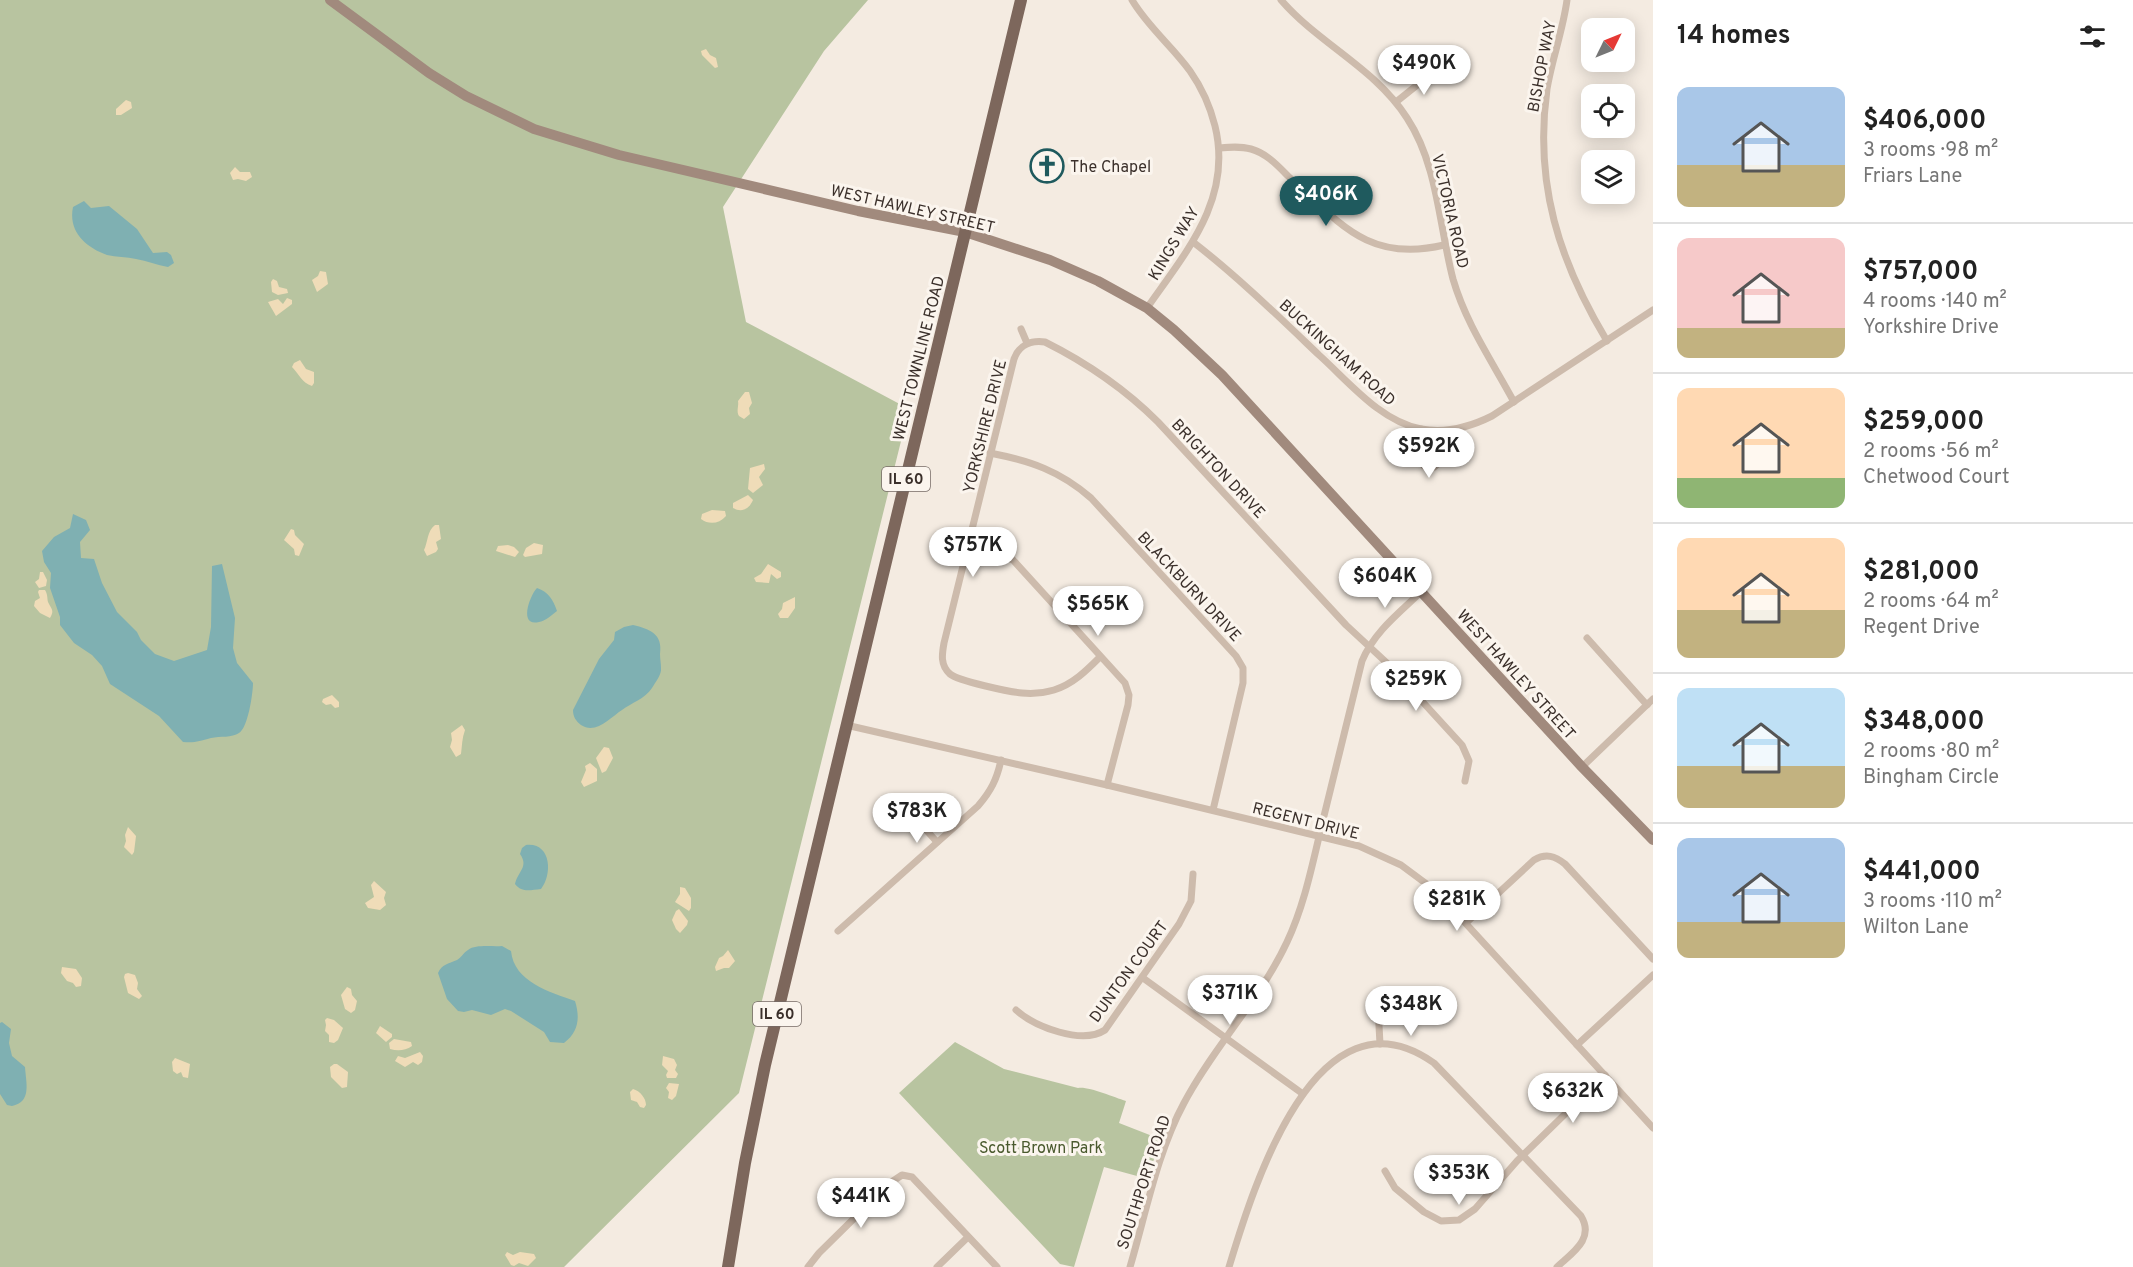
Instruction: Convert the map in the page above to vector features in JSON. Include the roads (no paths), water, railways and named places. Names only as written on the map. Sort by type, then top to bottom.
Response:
[{"type":"main road","name":"WEST TOWNLINE ROAD","points":[[846,725],[1021,0]]},
{"type":"main road","name":"IL 60","points":[[729,1267],[744,1171],[765,1065],[846,725]]},
{"type":"street","name":"WEST HAWLEY STREET","points":[[330,0],[429,73],[466,96],[534,129],[619,155],[858,211],[965,232],[1070,268],[1147,308],[1222,375],[1582,767],[1653,840]]},
{"type":"street","name":"KINGS WAY","points":[[1132,0],[1152,29],[1191,72],[1210,109],[1219,148],[1219,171],[1213,202],[1193,242],[1147,308]]},
{"type":"street","name":"VICTORIA ROAD","points":[[1281,0],[1306,24],[1375,78],[1396,102],[1413,127],[1426,157],[1454,282],[1472,326],[1514,402]]},
{"type":"street","name":"BISHOP WAY","points":[[1567,0],[1555,50],[1545,109],[1546,175],[1554,225],[1564,255],[1575,284],[1607,341]]},
{"type":"street","points":[[1396,102],[1436,70]]},
{"type":"street","points":[[1219,148],[1241,147],[1268,157],[1350,231],[1373,244],[1404,251],[1423,250],[1444,245]]},
{"type":"street","name":"BUCKINGHAM ROAD","points":[[1193,242],[1381,410],[1402,423],[1421,429],[1442,431],[1474,424],[1514,402],[1653,310]]},
{"type":"street","points":[[1021,329],[1028,343]]},
{"type":"street","name":"BRIGHTON DRIVE","points":[[1028,343],[1045,342],[1074,357],[1132,398],[1158,422],[1346,625],[1369,644],[1462,745],[1469,761],[1465,781]]},
{"type":"street","name":"YORKSHIRE DRIVE","points":[[1028,343],[1019,349],[1014,359],[942,654],[944,667],[952,676],[1019,693],[1041,693],[1079,677],[1100,657]]},
{"type":"street","points":[[1421,429],[1419,459],[1424,466],[1434,467],[1441,461],[1442,431]]},
{"type":"street","name":"BLACKBURN DRIVE","points":[[990,453],[1038,465],[1053,471],[1078,487],[1091,498],[1236,656],[1243,668],[1243,683],[1213,810]]},
{"type":"street","points":[[968,546],[1001,554],[1012,560],[1125,683],[1129,695],[1107,785]]},
{"type":"street","points":[[1369,644],[1377,633],[1421,592]]},
{"type":"street","points":[[1587,638],[1647,705]]},
{"type":"street","name":"SOUTHPORT ROAD","points":[[1130,1266],[1171,1130],[1198,1078],[1266,981],[1287,941],[1303,899],[1362,661],[1369,644]]},
{"type":"street","points":[[1582,767],[1653,699]]},
{"type":"street","name":"REGENT DRIVE","points":[[846,725],[1213,810],[1373,851],[1401,865],[1432,888],[1653,1128]]},
{"type":"street","points":[[838,931],[978,806],[990,792],[997,778],[1001,760]]},
{"type":"street","points":[[900,801],[937,842]]},
{"type":"street","points":[[1466,923],[1534,861],[1545,855],[1556,857],[1653,959]]},
{"type":"street","name":"DUNTON COURT","points":[[1016,1010],[1026,1019],[1047,1029],[1086,1037],[1094,1036],[1105,1030],[1179,924],[1191,901],[1193,874]]},
{"type":"street","points":[[1577,1045],[1653,975]]},
{"type":"street","points":[[1143,978],[1303,1094]]},
{"type":"street","points":[[1378,1007],[1380,1044]]},
{"type":"street","points":[[1229,1267],[1245,1212],[1261,1172],[1276,1139],[1303,1094],[1318,1074],[1338,1057],[1353,1049],[1380,1044],[1411,1050],[1434,1063],[1585,1223],[1586,1231],[1581,1244],[1557,1267]]},
{"type":"street","points":[[1385,1171],[1395,1188],[1432,1218],[1451,1221],[1467,1216],[1523,1155],[1605,1076]]},
{"type":"street","points":[[809,1267],[819,1253],[890,1183],[902,1175],[912,1177],[997,1267]]},
{"type":"street","points":[[937,1267],[968,1237]]},
{"type":"street","points":[[1130,1266],[1139,1267]]},
{"type":"water","points":[[84,201],[91,208],[109,206],[137,229],[153,253],[167,252],[174,263],[168,267],[107,255],[92,248],[80,237],[73,224],[73,207]]},
{"type":"water","points":[[73,514],[86,520],[90,530],[80,542],[81,558],[94,559],[102,583],[117,612],[155,654],[174,661],[207,650],[211,627],[212,566],[222,564],[235,618],[233,648],[237,663],[253,683],[247,718],[239,733],[197,742],[183,742],[159,716],[110,684],[102,666],[92,655],[74,643],[60,625],[60,617],[50,588],[51,573],[44,562],[42,551],[54,537],[70,528]]},
{"type":"water","points":[[537,588],[550,597],[557,611],[544,620],[533,622],[527,615],[531,597]]},
{"type":"water","points":[[633,625],[645,628],[657,637],[661,670],[658,678],[646,695],[638,701],[603,724],[587,728],[575,719],[573,710],[599,659],[614,640],[615,632]]},
{"type":"water","points":[[526,845],[541,848],[545,854],[548,868],[545,883],[541,889],[523,890],[515,884],[523,866],[520,854]]},
{"type":"water","points":[[502,946],[511,951],[519,971],[526,978],[545,989],[575,1001],[578,1013],[577,1024],[573,1034],[564,1043],[550,1042],[544,1032],[511,1011],[505,1009],[491,1015],[472,1010],[458,1011],[447,999],[438,973],[441,968],[458,959],[471,948]]},
{"type":"water","points":[[2,1022],[11,1029],[9,1043],[12,1056],[25,1067],[27,1085],[25,1096],[18,1104],[12,1106],[7,1105],[0,1094],[0,1023]]},
{"type":"place","name":"The Chapel","points":[[1047,166]]},
{"type":"park label","name":"Scott Brown Park","points":[[1041,1147]]}]
